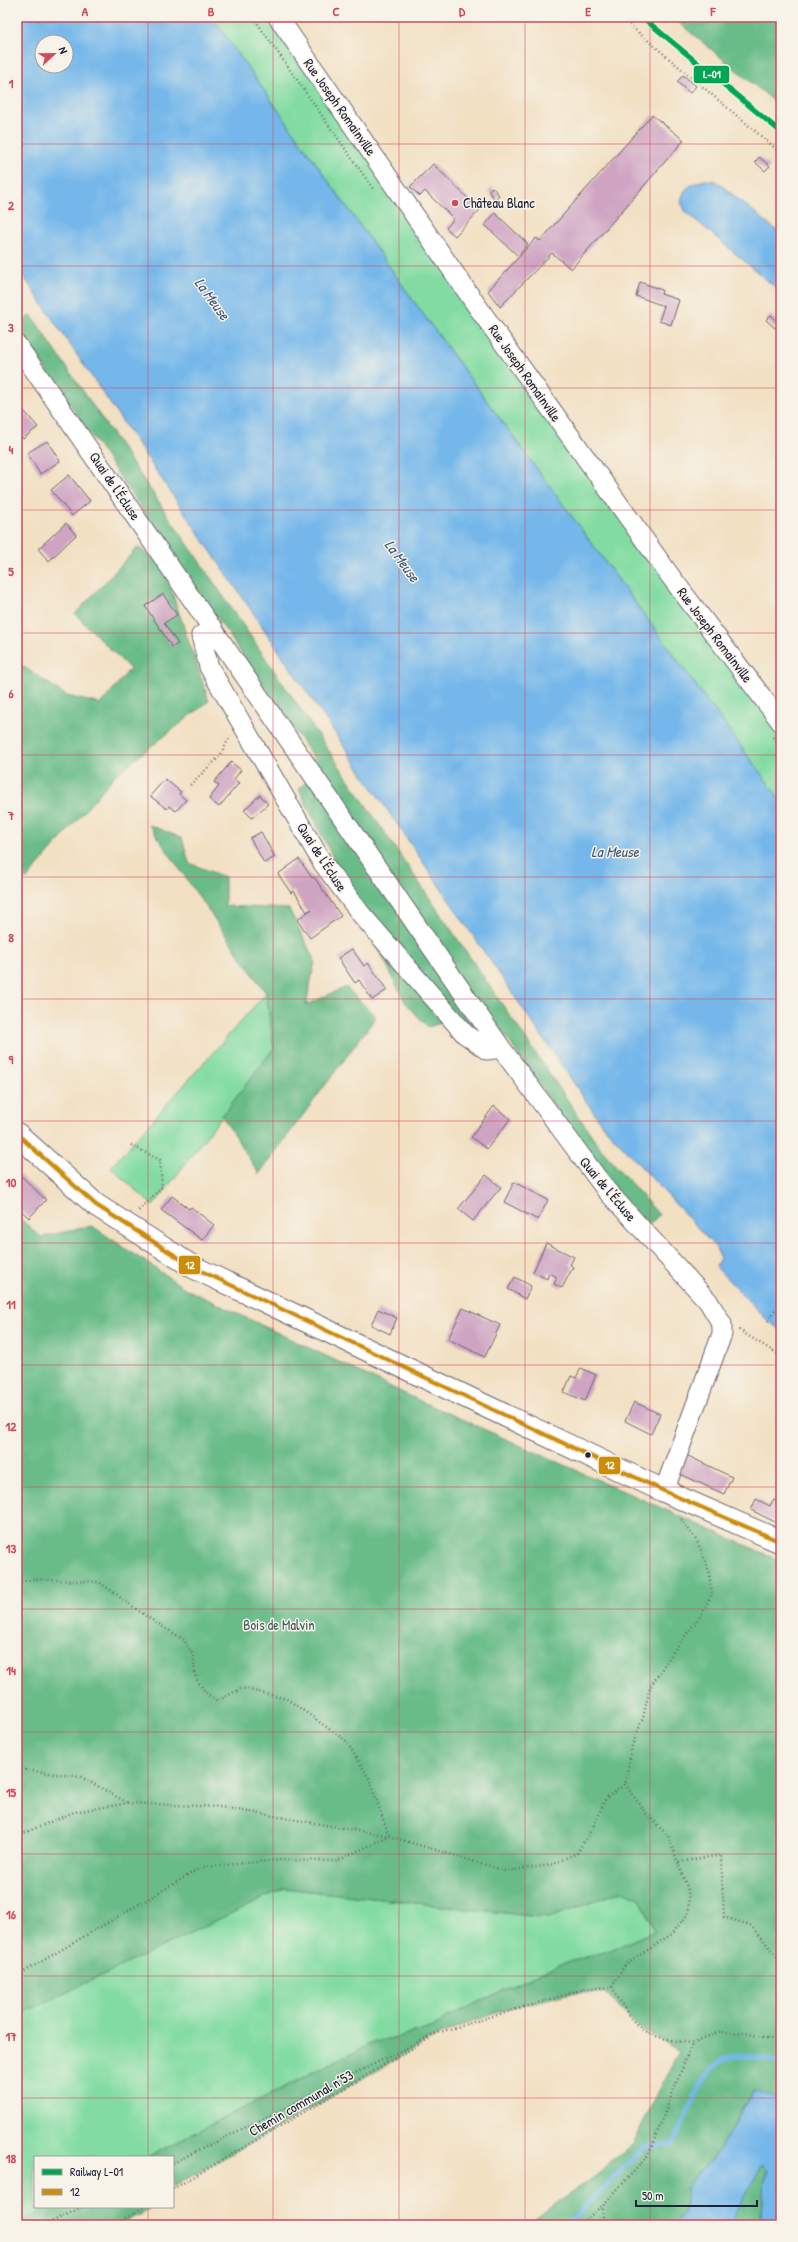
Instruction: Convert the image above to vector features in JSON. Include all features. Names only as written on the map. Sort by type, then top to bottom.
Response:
[{"type":"main road","points":[[17,1134],[96,1205],[193,1267],[664,1491],[781,1542]]},
{"type":"street","name":"Rue Joseph Romainville","points":[[278,17],[478,306],[666,571],[781,722]]},
{"type":"street","name":"Quai de l'Écluse","points":[[17,345],[213,628],[500,1048],[607,1191],[708,1301],[722,1324]]},
{"type":"street","name":"Quai de l'Écluse","points":[[213,628],[201,636],[209,667],[322,862],[361,914],[465,1034],[487,1050],[500,1048]]},
{"type":"street","points":[[664,1491],[722,1334],[722,1324]]},
{"type":"path","points":[[620,17],[781,153]]},
{"type":"path","points":[[190,785],[220,756],[231,734]]},
{"type":"path","points":[[124,1224],[162,1187],[160,1160],[131,1145]]},
{"type":"path","points":[[768,1321],[775,1310],[781,1314]]},
{"type":"path","points":[[722,1324],[740,1330],[781,1356]]},
{"type":"path","points":[[17,1836],[74,1812],[128,1803],[221,1807],[389,1836],[506,1871],[551,1865],[577,1853],[593,1827],[606,1798],[625,1784],[632,1746],[644,1718],[650,1687],[672,1652],[702,1614],[712,1593],[709,1571],[698,1543],[680,1520],[687,1501]]},
{"type":"path","points":[[17,1583],[33,1579],[99,1582],[146,1616],[184,1640],[193,1655],[196,1679],[207,1694],[217,1701],[242,1688],[287,1699],[346,1741],[369,1778],[389,1836]]},
{"type":"path","points":[[17,1769],[81,1777],[128,1803]]},
{"type":"path","points":[[612,1987],[625,1965],[672,1934],[689,1912],[688,1890],[679,1862],[668,1836],[645,1812],[625,1784]]},
{"type":"path","points":[[17,1976],[202,1867],[279,1860],[337,1861],[389,1836]]},
{"type":"path","points":[[679,1862],[721,1855],[724,1917],[750,1925],[781,1961]]},
{"type":"path","points":[[174,2163],[437,2033],[584,1989],[612,1987]]},
{"type":"path","points":[[612,1987],[628,2013],[643,2030],[670,2039],[692,2044],[719,2032],[744,2033],[781,2041]]},
{"type":"path","name":"Chemin communal n°53","points":[[174,2188],[420,2045],[437,2033]]},
{"type":"path","points":[[414,2044],[420,2045]]},
{"type":"path","points":[[579,2225],[603,2205],[648,2156],[653,2138],[692,2044]]},
{"type":"path","points":[[603,2205],[603,2225]]},
{"type":"path","points":[[45,2225],[80,2208]]},
{"type":"path","points":[[116,2225],[142,2208]]},
{"type":"green space","points":[[212,17],[278,17],[781,722],[781,801],[420,310]]},
{"type":"green space","points":[[672,17],[781,17],[781,107]]},
{"type":"green space","points":[[31,315],[601,1149],[659,1215],[647,1227],[588,1155],[490,1014],[459,1038],[444,1022],[428,1027],[405,1002],[299,789],[320,767],[17,328],[17,325]]},
{"type":"green space","points":[[138,547],[163,566],[209,701],[115,775],[26,880],[17,859],[17,681],[21,665],[67,696],[101,704],[130,669],[75,614]]},
{"type":"green space","points":[[149,825],[182,838],[189,863],[225,877],[225,906],[289,909],[315,961],[306,1005],[346,987],[376,1017],[259,1174],[222,1116],[274,1048],[266,993]]},
{"type":"green space","points":[[266,993],[274,1048],[153,1206],[111,1167]]},
{"type":"green space","name":"Bois de Malvin","points":[[17,1216],[41,1237],[92,1226],[186,1289],[418,1400],[781,1561],[781,2099],[753,2092],[720,2149],[686,2189],[684,2212],[676,2225],[518,2225],[531,2222],[597,2174],[632,2145],[679,2050],[639,2028],[606,1994],[575,1992],[504,2010],[440,2034],[174,2186],[174,2156],[150,2156],[371,2043],[415,2033],[438,2025],[447,2017],[558,1965],[608,1951],[655,1931],[640,1898],[622,1891],[549,1918],[284,1888],[17,2016]]},
{"type":"green space","points":[[284,1888],[549,1918],[622,1891],[640,1898],[655,1931],[608,1951],[558,1965],[447,2017],[440,2025],[415,2033],[371,2043],[150,2156],[34,2156],[34,2208],[46,2208],[17,2223],[17,2016]]},
{"type":"green space","points":[[762,2164],[768,2170],[764,2181],[760,2225],[729,2225]]},
{"type":"green space","points":[[46,2208],[152,2208],[119,2225],[17,2225],[17,2223]]},
{"type":"water","name":"La Meuse","points":[[17,17],[212,17],[420,310],[781,801],[781,1330],[768,1321],[716,1267],[720,1258],[717,1249],[601,1123],[17,267]]},
{"type":"water","points":[[705,180],[716,181],[781,234],[781,292],[686,212],[681,202],[684,193],[688,187]]},
{"type":"water","points":[[754,2091],[781,2099],[781,2225],[760,2225],[764,2181],[768,2170],[762,2165],[729,2225],[676,2225],[684,2212],[686,2189],[720,2149]]},
{"type":"building","points":[[683,75],[696,86],[690,93],[677,82]]},
{"type":"building","points":[[652,115],[684,140],[571,269],[552,253],[500,307],[488,291],[536,238],[540,241]]},
{"type":"building","points":[[759,157],[770,166],[765,171],[755,162]]},
{"type":"building","name":"Château Blanc","points":[[433,164],[480,210],[455,236],[446,228],[454,219],[425,191],[420,196],[410,187]]},
{"type":"building","points":[[492,187],[499,195],[495,199],[488,191]]},
{"type":"building","points":[[495,213],[528,244],[518,256],[485,225]]},
{"type":"building","points":[[640,282],[662,290],[661,294],[679,300],[671,325],[659,321],[664,306],[636,296]]},
{"type":"building","points":[[771,315],[780,324],[775,328],[766,320]]},
{"type":"building","points":[[18,404],[38,427],[23,439],[17,433]]},
{"type":"building","points":[[47,441],[60,461],[40,474],[27,453]]},
{"type":"building","points":[[69,475],[90,501],[72,516],[51,490]]},
{"type":"building","points":[[66,523],[76,535],[49,561],[38,549]]},
{"type":"building","points":[[163,594],[177,615],[164,623],[178,644],[172,647],[145,606]]},
{"type":"building","points":[[231,762],[241,770],[234,779],[239,783],[219,807],[209,799],[219,786],[214,782]]},
{"type":"building","points":[[165,779],[181,792],[179,794],[186,800],[176,811],[169,806],[167,809],[150,796]]},
{"type":"building","points":[[260,795],[268,804],[252,818],[244,810]]},
{"type":"building","points":[[261,832],[275,857],[264,863],[250,838]]},
{"type":"building","points":[[299,859],[312,878],[314,877],[341,916],[310,938],[297,920],[312,909],[307,912],[294,891],[291,893],[278,874]]},
{"type":"building","points":[[352,949],[364,966],[368,963],[387,990],[372,1000],[359,980],[355,983],[338,958]]},
{"type":"building","points":[[494,1106],[510,1119],[487,1149],[471,1137]]},
{"type":"building","points":[[17,1172],[46,1200],[29,1218],[17,1207]]},
{"type":"building","points":[[486,1175],[501,1187],[473,1221],[458,1209]]},
{"type":"building","points":[[514,1182],[548,1200],[538,1220],[504,1202]]},
{"type":"building","points":[[172,1196],[189,1209],[191,1207],[214,1225],[202,1240],[161,1210]]},
{"type":"building","points":[[546,1243],[574,1257],[570,1265],[573,1267],[562,1288],[554,1284],[557,1277],[549,1273],[547,1279],[533,1272]]},
{"type":"building","points":[[515,1277],[531,1286],[525,1299],[508,1289]]},
{"type":"building","points":[[463,1308],[500,1325],[485,1357],[448,1339]]},
{"type":"building","points":[[378,1309],[397,1318],[390,1334],[371,1325]]},
{"type":"building","points":[[581,1368],[596,1375],[585,1401],[564,1392],[571,1376],[576,1378]]},
{"type":"building","points":[[634,1402],[660,1414],[651,1434],[625,1421]]},
{"type":"building","points":[[686,1455],[732,1477],[724,1494],[678,1473]]},
{"type":"building","points":[[756,1499],[770,1506],[773,1500],[781,1503],[781,1525],[751,1510]]},
{"type":"waterway","points":[[564,2225],[577,2215],[644,2147],[673,2145],[702,2084],[718,2064],[726,2059],[739,2056],[754,2057],[781,2063]]},
{"type":"rail line","name":"L-01","points":[[642,17],[781,132]]},
{"type":"transit line","name":"12","points":[[17,1134],[96,1205],[193,1267],[664,1491],[781,1542]]},
{"type":"place","name":"Château Blanc","points":[[455,203]]}]
